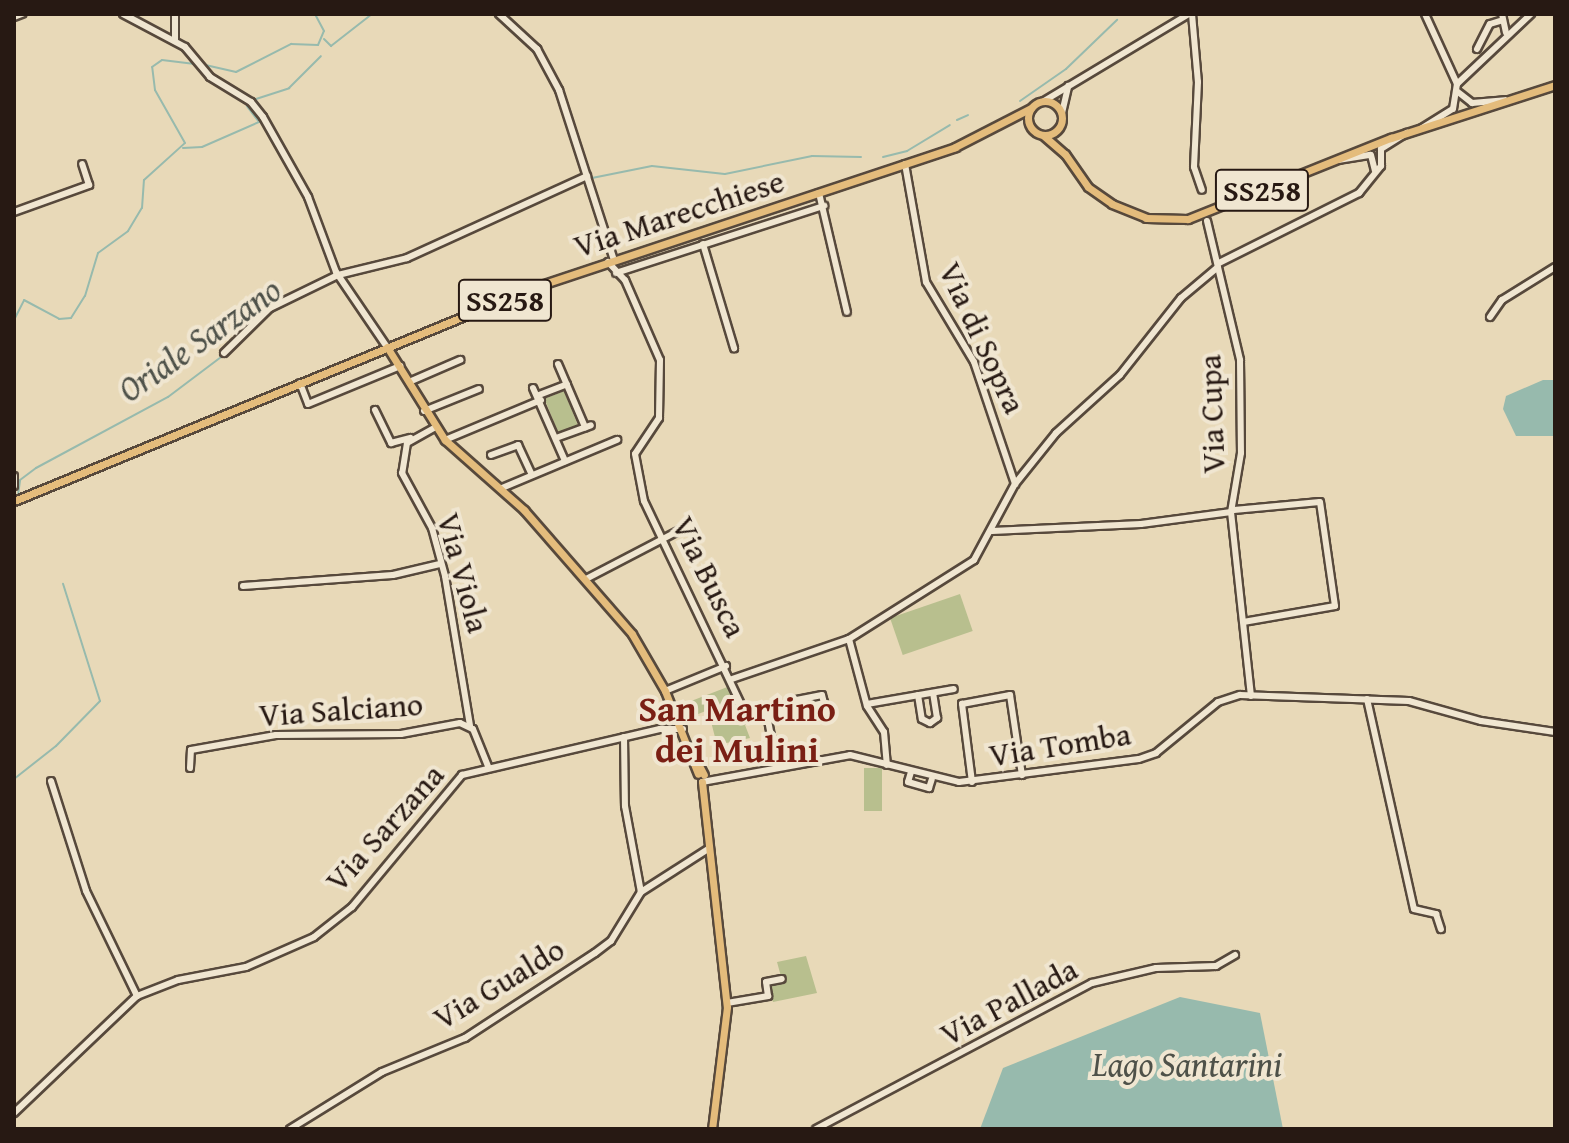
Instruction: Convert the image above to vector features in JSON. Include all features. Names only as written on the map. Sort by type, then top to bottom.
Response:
[{"type":"main road","name":"SS258","points":[[1003,120],[1029,126],[1044,136],[1065,154],[1099,196],[1125,211],[1159,219],[1206,214],[1408,132],[1555,85]]},
{"type":"main road","name":"SS258","points":[[1031,108],[1044,101]]},
{"type":"main road","points":[[1044,101],[1062,113]]},
{"type":"main road","points":[[1029,126],[1031,108]]},
{"type":"main road","name":"Via Marecchiese","points":[[14,501],[405,340],[611,261],[955,147],[1031,108]]},
{"type":"main road","name":"SS258","points":[[1062,113],[1059,129],[1065,154]]},
{"type":"main road","points":[[1044,136],[1059,129]]},
{"type":"main road","points":[[399,364],[405,340]]},
{"type":"main road","points":[[387,347],[434,428],[502,488],[632,634],[683,729],[701,779],[727,1003],[712,1129]]},
{"type":"street","points":[[14,17],[22,14]]},
{"type":"street","points":[[123,14],[175,41],[194,55],[210,77],[251,102],[263,117],[308,197],[338,275],[387,347]]},
{"type":"street","points":[[175,14],[175,41]]},
{"type":"street","name":"Via Busca","points":[[499,14],[537,49],[559,90],[611,261],[616,273],[625,280],[660,360],[659,418],[634,463],[644,501],[666,539],[732,679],[849,639],[962,569],[992,531]]},
{"type":"street","points":[[1044,101],[1191,14],[1198,82],[1194,167],[1202,190]]},
{"type":"street","points":[[1425,14],[1466,102],[1505,100]]},
{"type":"street","points":[[1422,128],[1453,109],[1456,85],[1506,33],[1531,14]]},
{"type":"street","points":[[1477,49],[1490,24],[1501,17],[1506,33]]},
{"type":"street","points":[[1062,113],[1070,83]]},
{"type":"street","points":[[1218,265],[1339,206],[1375,174],[1383,147],[1408,132]]},
{"type":"street","points":[[1335,160],[1371,155],[1377,160],[1375,174]]},
{"type":"street","points":[[14,212],[89,185],[82,164]]},
{"type":"street","name":"Via di Sopra","points":[[905,164],[926,282],[974,362],[1015,484]]},
{"type":"street","points":[[224,353],[270,308],[338,275],[407,258],[587,176]]},
{"type":"street","points":[[819,193],[847,312]]},
{"type":"street","points":[[616,273],[824,206]]},
{"type":"street","name":"Via Cupa","points":[[1207,221],[1240,360],[1241,453],[1233,511],[1251,696]]},
{"type":"street","points":[[703,244],[734,348]]},
{"type":"street","name":"Via Cupa","points":[[992,531],[1015,484],[1056,433],[1120,375],[1181,298],[1218,265]]},
{"type":"street","points":[[1490,317],[1502,300],[1555,267]]},
{"type":"street","points":[[409,382],[460,360]]},
{"type":"street","points":[[300,383],[308,404],[399,364]]},
{"type":"street","points":[[556,438],[588,426],[558,364]]},
{"type":"street","points":[[445,440],[567,384]]},
{"type":"street","points":[[533,388],[565,461]]},
{"type":"street","points":[[424,411],[479,389]]},
{"type":"street","points":[[375,410],[391,443],[434,428]]},
{"type":"street","name":"Via Viola","points":[[410,438],[402,473],[432,528],[470,726]]},
{"type":"street","points":[[502,488],[617,440]]},
{"type":"street","points":[[491,455],[518,445],[532,475]]},
{"type":"street","points":[[14,476],[14,486]]},
{"type":"street","points":[[992,531],[1141,524],[1320,502],[1335,606],[1243,622]]},
{"type":"street","points":[[586,579],[686,527]]},
{"type":"street","points":[[243,586],[393,575],[440,564]]},
{"type":"street","points":[[849,639],[867,704],[884,732],[887,765]]},
{"type":"street","points":[[665,691],[726,666]]},
{"type":"street","points":[[732,679],[748,719],[797,708]]},
{"type":"street","points":[[867,704],[954,689]]},
{"type":"street","points":[[918,695],[922,719],[930,723],[937,718],[933,693]]},
{"type":"street","points":[[972,782],[962,704],[1010,695],[1022,775]]},
{"type":"street","name":"Via Tomba","points":[[701,779],[719,780],[850,755],[932,779],[972,782],[1145,757],[1218,702],[1251,696],[1409,701],[1481,721],[1555,732]]},
{"type":"street","points":[[1367,699],[1414,909],[1436,914],[1441,929]]},
{"type":"street","points":[[767,715],[777,768]]},
{"type":"street","name":"Via Salciano","points":[[190,768],[191,750],[276,735],[327,731],[378,736],[460,723],[470,726],[488,766]]},
{"type":"street","name":"Via Sarzana","points":[[14,1113],[137,996],[178,980],[246,967],[314,937],[352,907],[389,866],[450,785],[488,766],[545,759],[624,737],[683,729]]},
{"type":"street","points":[[624,737],[625,806],[641,892]]},
{"type":"street","name":"Via Tomba","points":[[911,772],[908,782],[928,787],[932,779]]},
{"type":"street","points":[[51,781],[86,891],[137,996]]},
{"type":"street","name":"Via Gualdo","points":[[290,1129],[382,1072],[465,1038],[595,953],[611,941],[641,892],[708,849]]},
{"type":"street","name":"Via Pallada","points":[[816,1129],[1092,983],[1156,968],[1216,966],[1235,955]]},
{"type":"street","points":[[727,1003],[768,996],[766,982],[782,979]]},
{"type":"green space","points":[[564,391],[578,425],[558,433],[545,399]]},
{"type":"green space","points":[[960,594],[973,631],[903,655],[890,618]]},
{"type":"green space","points":[[730,686],[750,738],[717,745],[708,710],[691,717],[686,703]]},
{"type":"green space","points":[[864,768],[882,768],[882,811],[864,811]]},
{"type":"green space","points":[[806,956],[817,993],[773,1002],[769,987],[783,984],[777,962]]},
{"type":"water","points":[[1543,380],[1555,380],[1555,436],[1516,436],[1503,409],[1506,396]]},
{"type":"water","name":"Lago Santarini","points":[[1180,997],[1260,1013],[1283,1129],[980,1129],[1003,1068]]},
{"type":"waterway","points":[[201,64],[236,72],[291,44],[318,45],[324,31],[315,14]]},
{"type":"waterway","points":[[324,39],[331,46],[372,14]]},
{"type":"waterway","name":"Oriale Sarzano","points":[[1020,101],[1066,69],[1117,20]]},
{"type":"waterway","points":[[256,99],[289,88],[321,56]]},
{"type":"waterway","points":[[14,320],[24,300],[59,319],[71,318],[85,296],[98,253],[128,231],[142,208],[144,180],[185,143],[155,90],[152,67],[162,60],[195,64]]},
{"type":"waterway","points":[[183,148],[202,147],[259,122],[247,106]]},
{"type":"waterway","name":"Oriale Sarzano","points":[[957,120],[968,115]]},
{"type":"waterway","name":"Oriale Sarzano","points":[[883,157],[907,151],[950,125]]},
{"type":"waterway","name":"Oriale Sarzano","points":[[592,178],[652,166],[725,174],[812,156],[861,157]]},
{"type":"waterway","name":"Oriale Sarzano","points":[[557,193],[585,181]]},
{"type":"waterway","name":"Oriale Sarzano","points":[[345,277],[393,264]]},
{"type":"waterway","name":"Oriale Sarzano","points":[[270,313],[337,279]]},
{"type":"waterway","name":"Oriale Sarzano","points":[[18,495],[20,480],[36,468],[168,397],[237,345]]},
{"type":"waterway","name":"Oriale Sarzano","points":[[14,779],[56,746],[100,701],[63,584]]},
{"type":"district","name":"San Martino dei Mulini","points":[[737,728]]}]
